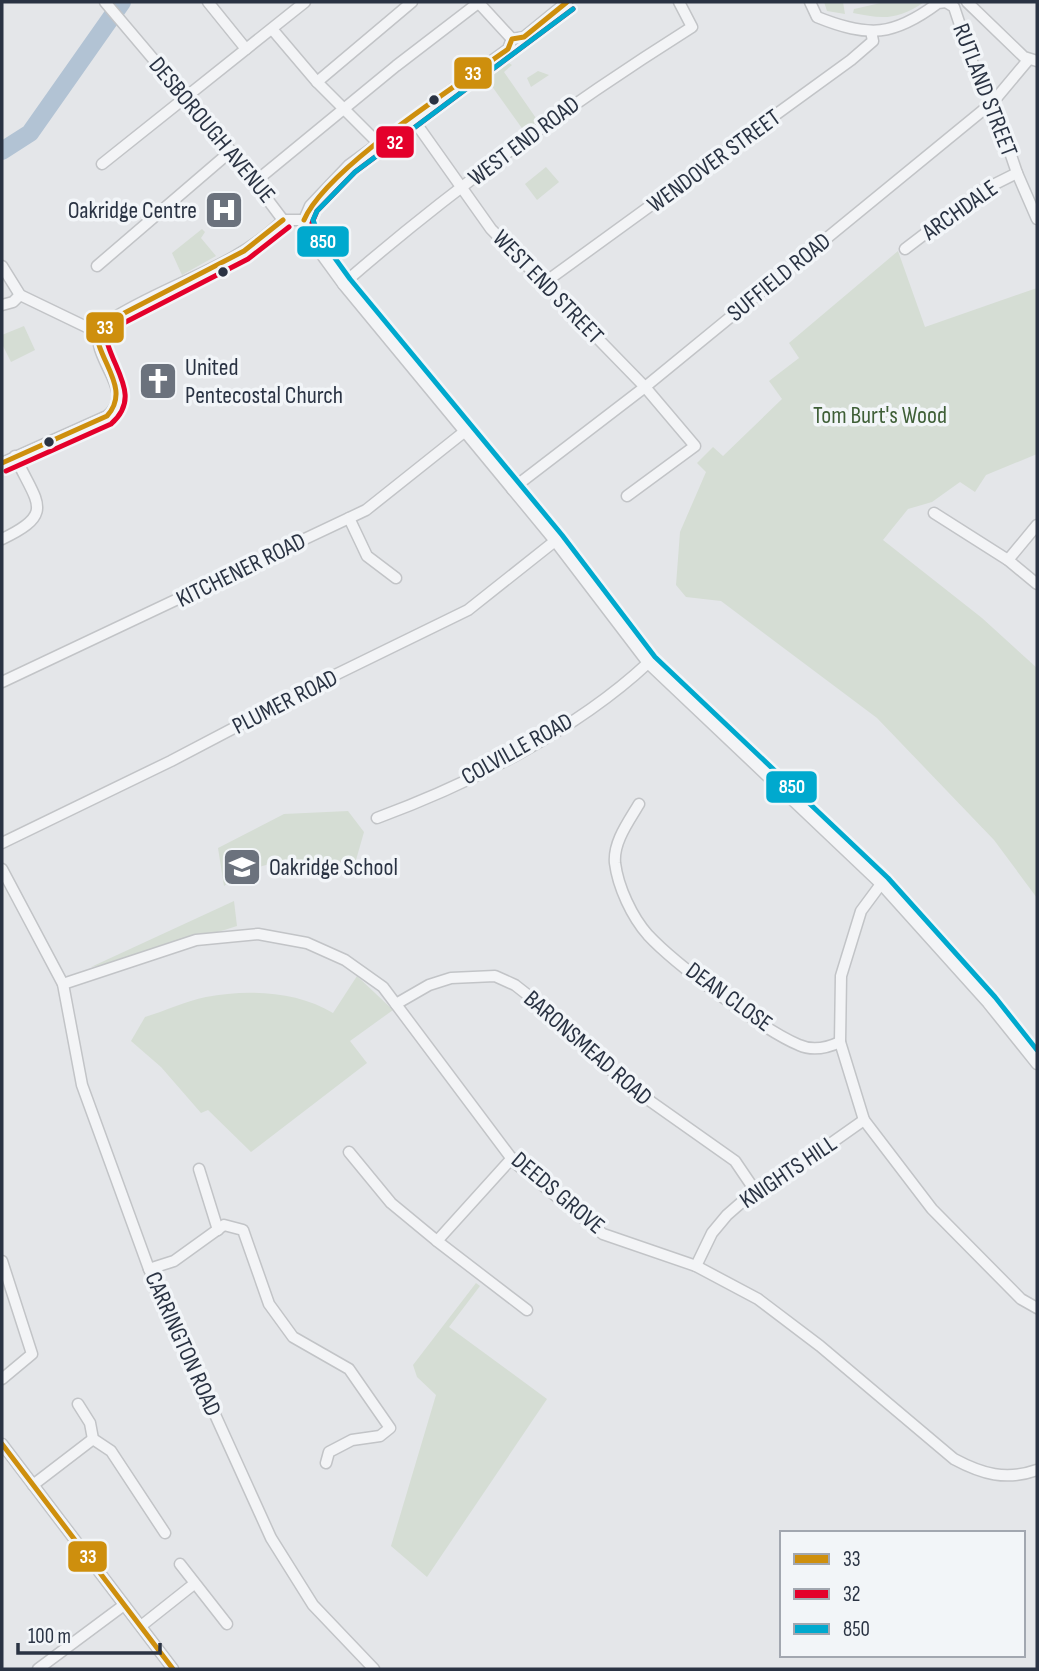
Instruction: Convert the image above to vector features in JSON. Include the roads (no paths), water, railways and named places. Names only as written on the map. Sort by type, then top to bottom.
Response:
[{"type":"street","name":"DESBOROUGH AVENUE","points":[[105,2],[256,181],[284,220],[304,220]]},
{"type":"street","points":[[208,2],[246,49]]},
{"type":"street","points":[[102,164],[305,2]]},
{"type":"street","points":[[317,82],[412,2]]},
{"type":"street","points":[[256,181],[478,2],[508,36],[524,37],[567,2]]},
{"type":"street","points":[[487,2],[508,36],[508,48],[349,165],[310,206],[304,220],[311,240],[343,284],[555,541],[648,663],[881,884],[988,1003],[1037,1064]]},
{"type":"street","name":"WEST END ROAD","points":[[343,284],[589,92],[692,27],[679,2]]},
{"type":"street","name":"RUTLAND STREET","points":[[810,2],[817,17],[871,31],[895,30],[938,2],[946,2],[954,7],[977,76],[993,102],[1017,173],[1037,220]]},
{"type":"street","points":[[967,2],[1033,60]]},
{"type":"street","points":[[272,29],[317,82],[379,144]]},
{"type":"street","name":"WENDOVER STREET","points":[[544,283],[851,60],[873,41],[871,31]]},
{"type":"street","name":"SUFFIELD ROAD","points":[[512,489],[645,387],[993,102],[1033,60]]},
{"type":"street","name":"WEST END STREET","points":[[413,119],[491,229],[645,387],[695,446],[627,496]]},
{"type":"street","points":[[97,267],[231,151]]},
{"type":"street","name":"ARCHDALE","points":[[905,250],[981,191],[1017,173]]},
{"type":"street","points":[[2,463],[107,416],[116,409],[120,399],[119,390],[102,356],[101,334],[107,323],[123,312],[236,255],[270,234],[284,220]]},
{"type":"street","points":[[2,266],[20,295],[101,334]]},
{"type":"street","points":[[2,305],[13,302],[20,295]]},
{"type":"street","name":"KITCHENER ROAD","points":[[2,682],[366,510],[464,432]]},
{"type":"street","points":[[2,539],[30,526],[38,514],[37,504],[15,456]]},
{"type":"street","points":[[934,513],[1008,560],[1037,584]]},
{"type":"street","points":[[349,519],[367,556],[396,578]]},
{"type":"street","points":[[1008,560],[1037,525]]},
{"type":"street","name":"PLUMER ROAD","points":[[2,843],[171,761],[335,675],[468,610],[555,541]]},
{"type":"street","name":"COLVILLE ROAD","points":[[377,818],[405,808],[526,749],[578,717],[648,663]]},
{"type":"street","name":"DEAN CLOSE","points":[[639,804],[621,833],[615,861],[634,915],[649,935],[700,978],[800,1046],[825,1048],[840,1042]]},
{"type":"street","name":"CARRINGTON ROAD","points":[[2,869],[64,984],[82,1085],[149,1269],[271,1538],[313,1605],[374,1669]]},
{"type":"street","points":[[881,884],[861,911],[841,976],[840,1042],[864,1120],[932,1209],[1021,1299],[1037,1308]]},
{"type":"street","name":"DEEDS GROVE","points":[[64,984],[196,940],[258,934],[307,943],[345,960],[383,987],[512,1158],[603,1234],[696,1266],[758,1299],[810,1338],[954,1460],[979,1473],[1000,1477],[1021,1476],[1037,1471]]},
{"type":"street","name":"BARONSMEAD ROAD","points":[[396,1004],[429,985],[451,978],[495,976],[515,985],[543,1007],[626,1084],[735,1161],[756,1192]]},
{"type":"street","name":"KNIGHTS HILL","points":[[696,1266],[712,1233],[727,1215],[756,1192],[786,1175],[864,1120]]},
{"type":"street","points":[[349,1152],[391,1203],[527,1310]]},
{"type":"street","points":[[437,1241],[512,1158]]},
{"type":"street","points":[[199,1169],[218,1230]]},
{"type":"street","points":[[149,1269],[174,1261],[224,1225],[243,1230],[269,1304],[293,1337],[349,1369],[390,1428],[380,1436],[352,1440],[329,1452],[326,1463]]},
{"type":"street","points":[[2,1261],[32,1354],[2,1379]]},
{"type":"street","points":[[78,1404],[90,1423],[93,1439],[111,1451],[165,1533]]},
{"type":"street","points":[[33,1485],[93,1439]]},
{"type":"street","points":[[2,1444],[173,1669]]},
{"type":"street","points":[[180,1564],[227,1625]]},
{"type":"street","points":[[141,1626],[194,1584]]},
{"type":"street","points":[[45,1668],[124,1605]]},
{"type":"waterway","points":[[2,151],[30,133],[122,2]]},
{"type":"place","name":"Oakridge Centre","points":[[224,210]]},
{"type":"place","name":"United Pentecostal Church","points":[[158,381]]},
{"type":"place","name":"Oakridge School","points":[[242,867]]},
{"type":"park label","name":"Tom Burt's Wood","points":[[880,415]]}]
